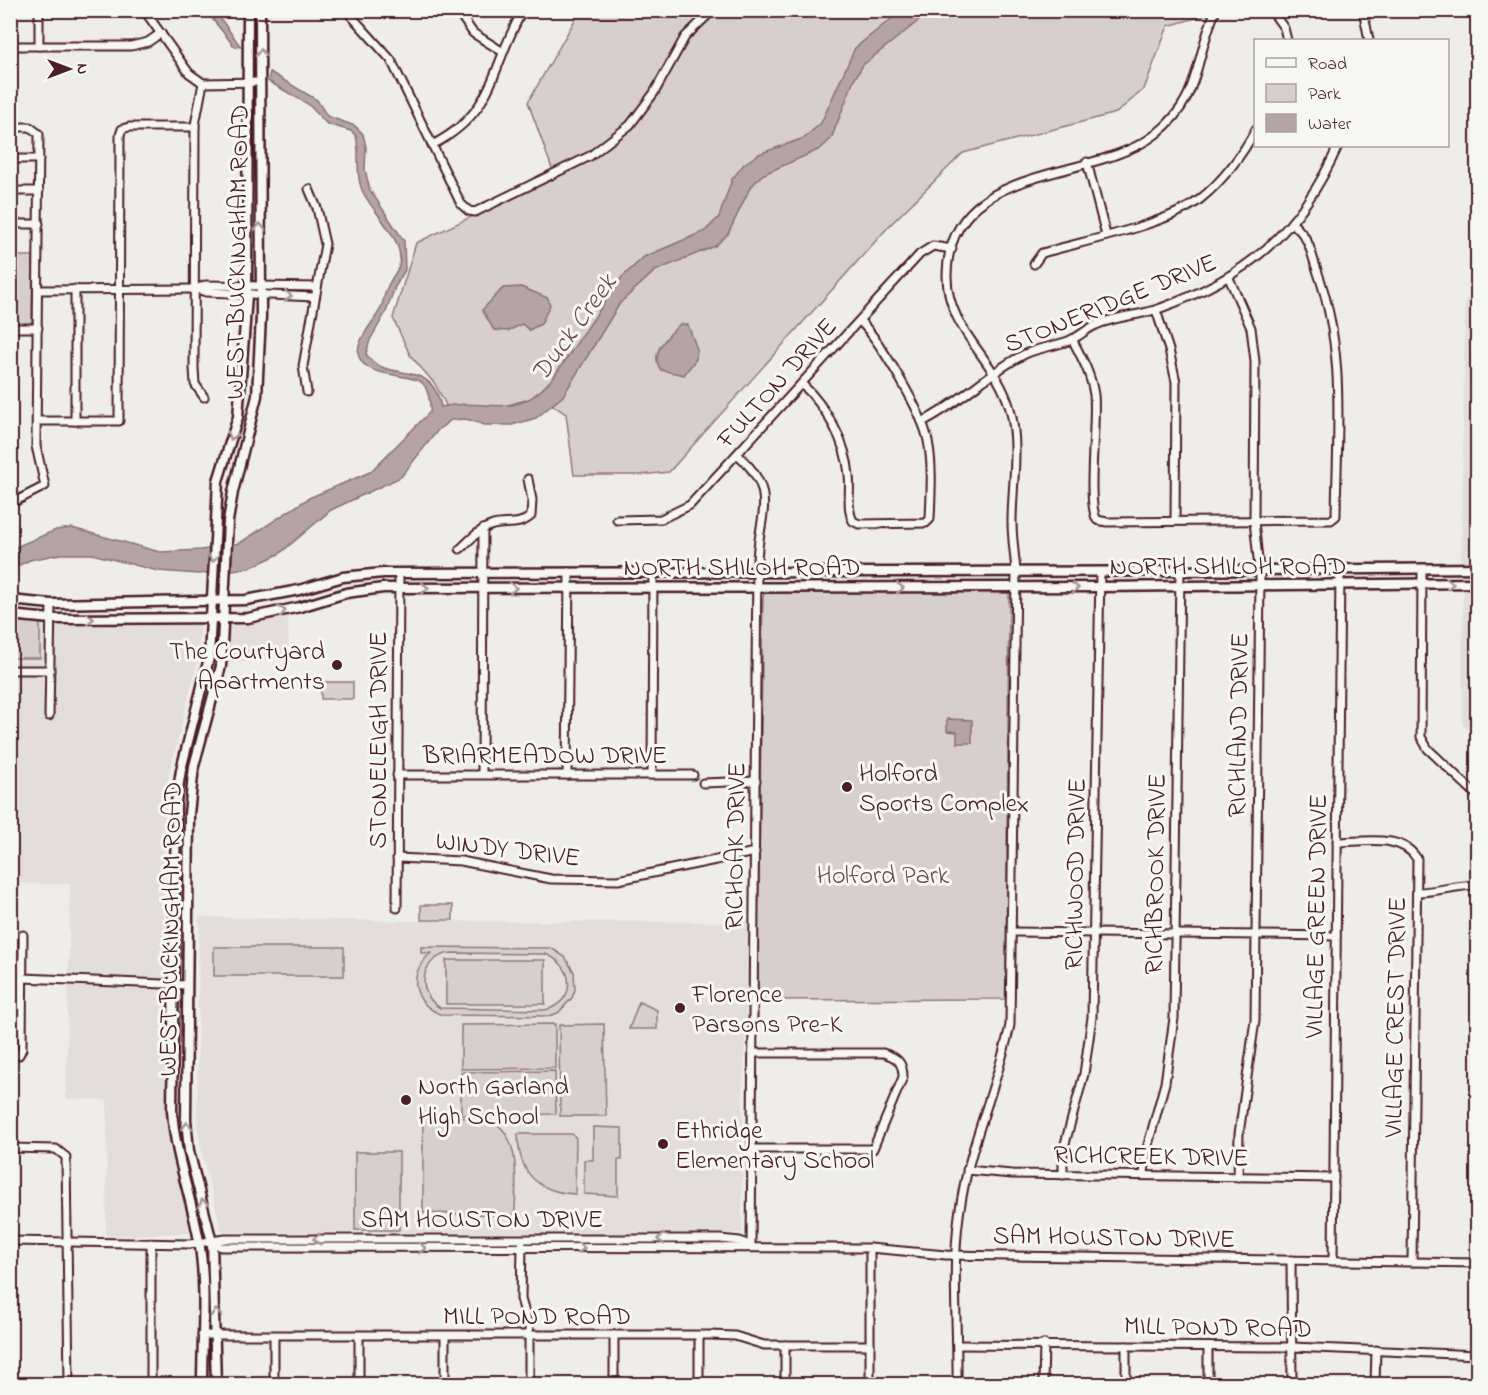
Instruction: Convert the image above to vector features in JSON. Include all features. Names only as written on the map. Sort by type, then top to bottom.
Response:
[{"type":"main road","name":"WEST BUCKINGHAM ROAD","points":[[202,1384],[199,1243],[179,1165],[173,1131],[178,787],[209,658],[218,481],[238,417],[247,290],[248,10]]},
{"type":"main road","name":"WEST BUCKINGHAM ROAD","points":[[216,1384],[212,1242],[187,1136],[188,855],[191,784],[221,666],[227,537],[233,492],[257,396],[260,290],[260,10]]},
{"type":"main road","name":"NORTH SHILOH ROAD","points":[[10,600],[51,604],[225,601],[261,598],[362,574],[399,573],[1100,572],[1478,568]]},
{"type":"main road","points":[[872,572],[872,587]]},
{"type":"main road","name":"NORTH SHILOH ROAD","points":[[10,615],[51,619],[212,620],[264,616],[362,590],[398,588],[1016,588],[1478,583]]},
{"type":"main road","points":[[194,718],[206,722]]},
{"type":"main road","points":[[176,855],[188,855]]},
{"type":"main road","points":[[172,1087],[186,1087]]},
{"type":"main road","points":[[179,1165],[192,1164]]},
{"type":"street","points":[[39,10],[39,46]]},
{"type":"street","points":[[144,10],[189,73],[203,83],[260,82]]},
{"type":"street","points":[[346,10],[391,60],[461,204],[469,211],[475,212],[574,164],[609,143],[643,111],[685,37],[713,10]]},
{"type":"street","points":[[457,10],[473,33],[503,52]]},
{"type":"street","points":[[432,145],[460,128],[482,105],[523,10]]},
{"type":"street","points":[[957,1384],[956,1255],[959,1213],[967,1170],[1000,1067],[1008,1034],[1012,932],[1016,572],[1012,525],[1014,431],[1005,394],[994,374],[961,329],[951,305],[947,275],[952,249],[966,220],[991,195],[1016,183],[1142,144],[1176,116],[1193,88],[1204,39],[1216,10]]},
{"type":"street","points":[[1271,10],[1284,28],[1287,39]]},
{"type":"street","points":[[1363,10],[1369,39]]},
{"type":"street","points":[[10,46],[131,46],[148,42],[161,33]]},
{"type":"street","points":[[203,83],[195,127],[195,384],[204,397]]},
{"type":"street","points":[[10,127],[30,127],[39,134],[36,446],[45,486],[10,504]]},
{"type":"street","points":[[37,421],[119,421],[120,135],[122,129],[195,127]]},
{"type":"street","points":[[1034,264],[1042,253],[1167,217],[1198,201],[1246,148],[1254,133]]},
{"type":"street","name":"STONERIDGE DRIVE","points":[[922,422],[961,399],[1025,354],[1072,339],[1096,325],[1156,310],[1229,278],[1253,261],[1292,223],[1338,147]]},
{"type":"street","points":[[10,159],[39,159]]},
{"type":"street","points":[[1087,162],[1106,235]]},
{"type":"street","points":[[307,392],[303,366],[325,244],[317,208],[309,189]]},
{"type":"street","points":[[10,191],[39,191]]},
{"type":"street","points":[[1072,339],[1089,371],[1094,397],[1092,497],[1094,515],[1097,520],[1107,522],[1332,520],[1336,516],[1338,372],[1336,341],[1311,244],[1292,223]]},
{"type":"street","points":[[10,224],[39,224]]},
{"type":"street","name":"FULTON DRIVE","points":[[617,520],[651,520],[675,514],[700,495],[926,249],[933,246],[952,249]]},
{"type":"street","name":"RICHLAND DRIVE","points":[[1229,278],[1251,328],[1255,361],[1254,521],[1260,569],[1253,1044],[1239,1134],[1238,1177]]},
{"type":"street","points":[[38,290],[196,289],[206,292],[317,287]]},
{"type":"street","points":[[75,289],[75,421]]},
{"type":"street","points":[[260,290],[315,297]]},
{"type":"street","points":[[1156,310],[1169,350],[1176,382],[1175,521]]},
{"type":"street","points":[[802,384],[821,405],[844,447],[850,476],[850,512],[853,521],[859,524],[926,523],[930,519],[931,460],[922,422],[878,342],[860,321]]},
{"type":"street","points":[[10,328],[38,328]]},
{"type":"street","name":"RICHOAK DRIVE","points":[[738,455],[751,469],[762,489],[765,518],[758,541],[751,1246]]},
{"type":"street","points":[[460,549],[483,529],[525,522],[531,516],[532,500],[528,479]]},
{"type":"street","points":[[482,774],[483,529]]},
{"type":"street","points":[[1422,569],[1421,737],[1434,756],[1478,796]]},
{"type":"street","name":"RICHBROOK DRIVE","points":[[1144,1175],[1146,1152],[1165,1083],[1171,1047],[1175,934],[1179,570]]},
{"type":"street","name":"VILLAGE GREEN DRIVE","points":[[1333,1261],[1340,570]]},
{"type":"street","points":[[652,775],[653,571]]},
{"type":"street","points":[[567,775],[569,572]]},
{"type":"street","name":"RICHWOOD DRIVE","points":[[1063,1174],[1063,1151],[1084,1074],[1089,1042],[1095,933],[1100,572]]},
{"type":"street","name":"STONELEIGH DRIVE","points":[[397,908],[399,573]]},
{"type":"street","points":[[49,716],[51,604]]},
{"type":"street","points":[[10,670],[50,670]]},
{"type":"street","name":"BRIARMEADOW DRIVE","points":[[397,775],[693,775]]},
{"type":"street","points":[[703,783],[756,781]]},
{"type":"street","name":"VILLAGE CREST DRIVE","points":[[1337,842],[1396,842],[1407,846],[1417,859],[1412,1262]]},
{"type":"street","name":"WINDY DRIVE","points":[[397,858],[457,861],[551,879],[618,880],[755,852]]},
{"type":"street","points":[[1417,892],[1428,892],[1453,885],[1478,885]]},
{"type":"street","points":[[1012,932],[1336,936]]},
{"type":"street","points":[[10,1056],[20,1053],[23,935]]},
{"type":"street","points":[[23,978],[187,985]]},
{"type":"street","points":[[752,1149],[873,1149],[903,1077],[902,1064],[895,1056],[883,1053],[753,1053]]},
{"type":"street","points":[[10,1148],[56,1149],[61,1152],[67,1163],[65,1233],[69,1242],[69,1384]]},
{"type":"street","name":"RICHCREEK DRIVE","points":[[967,1170],[1063,1174],[1334,1178]]},
{"type":"street","name":"SAM HOUSTON DRIVE","points":[[10,1241],[199,1243],[225,1239],[720,1239],[740,1241],[751,1246]]},
{"type":"street","points":[[363,1239],[363,1248]]},
{"type":"street","points":[[380,1239],[380,1248]]},
{"type":"street","points":[[523,1239],[521,1299],[528,1317],[529,1384]]},
{"type":"street","name":"SAM HOUSTON DRIVE","points":[[212,1242],[221,1247],[742,1249],[751,1246],[870,1248],[956,1255],[1478,1263]]},
{"type":"street","points":[[151,1243],[152,1384]]},
{"type":"street","points":[[870,1248],[870,1384]]},
{"type":"street","points":[[1291,1260],[1292,1384]]},
{"type":"street","name":"MILL POND ROAD","points":[[202,1335],[735,1336],[758,1344],[870,1344]]},
{"type":"street","points":[[614,1335],[614,1384]]},
{"type":"street","points":[[274,1336],[274,1384]]},
{"type":"street","points":[[359,1336],[359,1384]]},
{"type":"street","points":[[445,1336],[445,1384]]},
{"type":"street","points":[[699,1336],[699,1384]]},
{"type":"street","points":[[1043,1384],[1044,1344]]},
{"type":"street","points":[[784,1384],[785,1345]]},
{"type":"street","name":"MILL POND ROAD","points":[[957,1345],[1292,1347],[1478,1355]]},
{"type":"street","points":[[1126,1346],[1126,1384]]},
{"type":"street","points":[[1208,1347],[1208,1384]]},
{"type":"street","points":[[1375,1384],[1376,1350]]},
{"type":"shaded area","points":[[1477,295],[1477,740],[1462,724],[1463,587],[1461,564],[1465,299]]},
{"type":"shaded area","points":[[288,614],[289,657],[227,664],[230,623]]},
{"type":"shaded area","points":[[40,624],[201,624],[197,664],[169,775],[165,814],[168,1129],[190,1233],[106,1236],[107,1100],[66,1099],[70,884],[11,884],[10,658],[40,658]]},
{"type":"shaded area","name":"North Garland High School","points":[[199,917],[409,921],[750,922],[743,1087],[742,1233],[222,1232],[197,1125]]},
{"type":"green space","points":[[580,11],[1212,11],[1209,14],[1168,26],[1144,89],[1116,113],[963,153],[890,225],[669,472],[640,475],[574,475],[566,414],[539,396],[487,411],[447,407],[435,384],[410,355],[393,318],[416,243],[555,177],[528,102]]},
{"type":"green space","points":[[11,256],[33,256],[32,321],[29,325],[11,325]]},
{"type":"green space","name":"Holford Park","points":[[765,591],[1004,591],[1009,593],[1006,999],[757,1000],[763,598]]},
{"type":"green space","points":[[10,618],[40,624],[40,658],[11,658]]},
{"type":"green space","points":[[321,682],[353,682],[353,699],[321,699]]},
{"type":"green space","points":[[421,905],[453,905],[453,920],[421,920]]},
{"type":"green space","points":[[214,947],[344,947],[344,976],[214,976]]},
{"type":"green space","points":[[421,947],[551,948],[565,957],[574,972],[575,990],[572,998],[558,1013],[548,1016],[442,1015],[432,1010],[419,996],[416,987],[418,970],[431,953],[421,953]],"holes":[[[452,953],[545,954],[562,966],[569,983],[563,999],[556,1006],[545,1010],[440,1008],[432,1001],[424,984],[425,975],[433,960]]]},
{"type":"green space","points":[[446,960],[545,960],[545,1004],[446,1004]]},
{"type":"green space","points":[[639,1002],[657,1010],[657,1029],[629,1029]]},
{"type":"green space","points":[[555,1024],[555,1068],[461,1069],[461,1025]]},
{"type":"green space","points":[[604,1024],[606,1116],[560,1116],[559,1025]]},
{"type":"green space","points":[[555,1071],[556,1114],[461,1115],[461,1072]]},
{"type":"green space","points":[[423,1118],[484,1119],[500,1127],[507,1136],[515,1162],[515,1215],[423,1213]]},
{"type":"green space","points":[[593,1127],[622,1128],[622,1160],[618,1160],[618,1196],[584,1194],[584,1160],[593,1160]]},
{"type":"green space","points":[[518,1134],[572,1134],[576,1138],[575,1194],[550,1189],[532,1178],[522,1160]]},
{"type":"green space","points":[[355,1152],[399,1152],[399,1230],[355,1230]]},
{"type":"water","points":[[206,11],[215,11],[241,47],[234,46]]},
{"type":"water","points":[[901,11],[931,11],[863,65],[854,80],[831,139],[820,149],[762,175],[750,188],[728,234],[715,246],[655,271],[620,303],[563,396],[536,418],[512,425],[485,425],[466,419],[451,420],[438,430],[401,477],[331,510],[279,554],[249,568],[199,574],[158,571],[92,554],[60,554],[30,560],[11,569],[11,549],[56,530],[72,528],[160,552],[201,550],[240,543],[309,498],[370,472],[430,412],[426,388],[421,382],[378,372],[363,364],[359,357],[359,344],[381,308],[387,288],[399,266],[400,257],[394,238],[361,187],[356,136],[351,131],[327,124],[308,104],[268,81],[270,72],[317,100],[327,116],[355,126],[363,134],[366,147],[365,170],[370,190],[404,241],[405,270],[370,340],[366,354],[375,363],[385,368],[419,376],[428,382],[436,391],[441,407],[474,404],[502,406],[528,400],[541,390],[555,375],[622,277],[644,257],[705,231],[719,217],[732,179],[744,164],[759,154],[804,138],[821,123],[855,48]]},
{"type":"water","points":[[521,287],[548,298],[550,305],[541,324],[529,330],[522,324],[508,331],[494,330],[482,310],[503,288]]},
{"type":"water","points":[[680,324],[688,325],[697,349],[696,359],[684,375],[661,370],[657,357],[661,345]]},
{"type":"water","points":[[947,719],[972,720],[972,743],[957,743],[957,732],[947,731]]},
{"type":"place","name":"The Courtyard Apartments","points":[[337,665]]},
{"type":"place","name":"Holford Sports Complex","points":[[847,787]]},
{"type":"place","name":"Florence Parsons Pre-K","points":[[680,1008]]},
{"type":"place","name":"North Garland High School","points":[[406,1100]]},
{"type":"place","name":"Ethridge Elementary School","points":[[663,1144]]},
{"type":"water label","name":"Duck Creek","points":[[573,327]]}]
